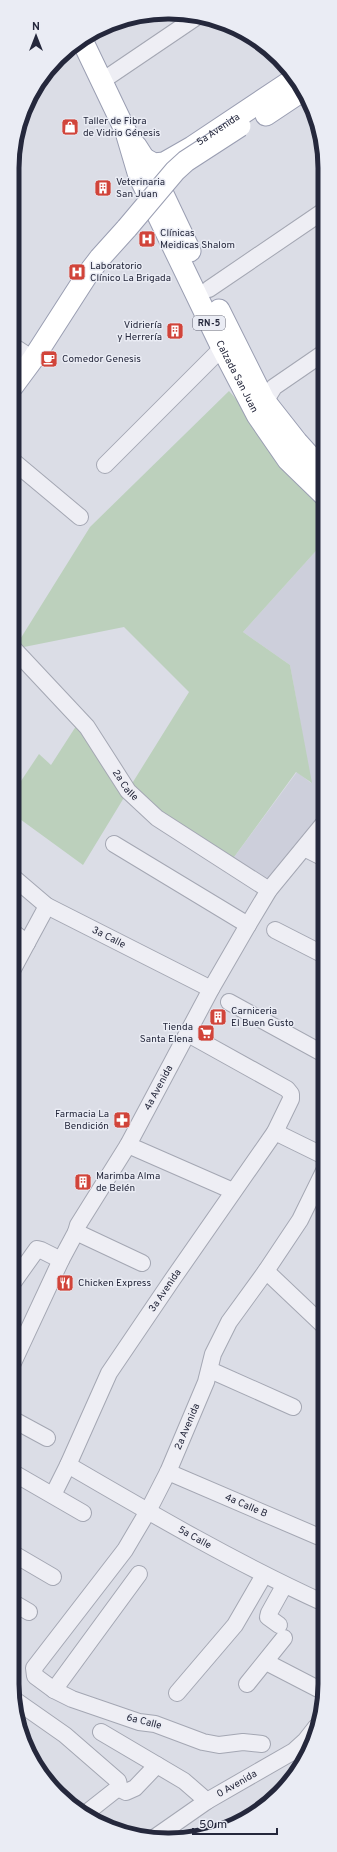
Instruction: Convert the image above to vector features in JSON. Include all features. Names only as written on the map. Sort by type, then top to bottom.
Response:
[{"type":"main road","name":"Calzada San Juan","points":[[84,45],[126,132],[145,159],[165,197],[209,289],[261,408],[288,460],[318,489]]},
{"type":"main road","name":"5a Avenida","points":[[165,197],[172,181],[180,172],[294,87]]},
{"type":"main road","name":"5a Avenida","points":[[145,159],[154,164],[164,164],[294,87]]},
{"type":"main road","name":"5a Avenida","points":[[19,378],[33,359],[86,275],[175,171],[186,161],[243,124],[262,115],[294,88]]},
{"type":"main road","name":"Calzada San Juan","points":[[126,132],[138,176],[222,348],[261,408],[297,442],[318,465]]},
{"type":"street","points":[[102,81],[191,21]]},
{"type":"street","points":[[209,289],[318,215]]},
{"type":"street","points":[[105,465],[222,348]]},
{"type":"street","points":[[19,350],[33,359]]},
{"type":"street","points":[[261,408],[274,387],[318,356]]},
{"type":"street","points":[[19,466],[80,518]]},
{"type":"street","name":"2a Calle","points":[[19,654],[87,727],[128,790],[157,818],[269,890]]},
{"type":"street","name":"4a Avenida","points":[[19,1350],[60,1260],[76,1232],[78,1225],[128,1145],[211,988],[269,890],[318,830]]},
{"type":"street","points":[[114,844],[248,925]]},
{"type":"street","points":[[304,848],[318,855]]},
{"type":"street","name":"3a Calle","points":[[19,882],[47,906],[211,988]]},
{"type":"street","points":[[19,958],[47,906]]},
{"type":"street","points":[[274,930],[318,952]]},
{"type":"street","points":[[19,937],[27,943]]},
{"type":"street","points":[[229,1002],[318,1051]]},
{"type":"street","name":"3a Avenida","points":[[53,1495],[109,1373],[275,1132],[291,1099],[291,1094],[287,1089],[188,1034]]},
{"type":"street","points":[[275,1132],[318,1153]]},
{"type":"street","points":[[128,1145],[233,1191]]},
{"type":"street","name":"2a Avenida","points":[[34,1673],[34,1668],[125,1550],[148,1511],[168,1472],[210,1370],[213,1354],[229,1322],[266,1271],[300,1220],[318,1183]]},
{"type":"street","points":[[76,1232],[142,1262]]},
{"type":"street","points":[[19,1274],[37,1249],[60,1260]]},
{"type":"street","points":[[266,1271],[318,1320]]},
{"type":"street","points":[[210,1370],[293,1407]]},
{"type":"street","points":[[19,1423],[47,1438]]},
{"type":"street","name":"5a Calle","points":[[68,1465],[284,1586],[318,1600]]},
{"type":"street","name":"4a Calle B","points":[[168,1472],[318,1536]]},
{"type":"street","points":[[19,1476],[83,1513]]},
{"type":"street","points":[[19,1557],[53,1577]]},
{"type":"street","points":[[54,1690],[138,1574]]},
{"type":"street","points":[[177,1694],[235,1625],[264,1575]]},
{"type":"street","points":[[246,1684],[266,1662],[282,1631],[268,1617],[284,1586]]},
{"type":"street","points":[[19,1606],[29,1612]]},
{"type":"street","points":[[266,1662],[318,1689]]},
{"type":"street","name":"6a Calle","points":[[34,1673],[35,1676],[54,1690],[72,1699],[106,1712],[139,1722],[155,1724],[203,1742],[219,1745],[243,1742],[262,1744]]},
{"type":"street","points":[[20,1704],[65,1735],[118,1781],[118,1788],[89,1810]]},
{"type":"street","points":[[101,1732],[184,1781],[207,1801]]},
{"type":"street","name":"0 Avenida","points":[[161,1833],[207,1801],[294,1751],[308,1737]]},
{"type":"street","points":[[118,1788],[126,1792],[135,1788],[157,1765]]},
{"type":"shaded area","points":[[318,549],[318,824],[264,892],[229,864],[297,772],[311,783],[290,665],[243,632]]},
{"type":"green space","points":[[229,391],[281,450],[318,497],[318,549],[243,632],[290,665],[312,783],[296,772],[229,864],[128,791],[83,865],[19,818],[19,784],[39,754],[51,765],[80,720],[128,790],[189,692],[124,627],[19,648],[19,641],[90,527]]},
{"type":"place","name":"Taller de Fibra de Vidrio Génesis","points":[[70,127]]},
{"type":"place","name":"Veterinaria San Juan","points":[[103,188]]},
{"type":"place","name":"Clínicas Meidicas Shalom","points":[[147,239]]},
{"type":"place","name":"Laboratorio Clínico La Brigada","points":[[77,272]]},
{"type":"place","name":"Vidriería y Herrería","points":[[175,331]]},
{"type":"place","name":"Comedor Genesis","points":[[49,359]]},
{"type":"place","name":"Carniceria El Buen Gusto","points":[[218,1017]]},
{"type":"place","name":"Tienda Santa Elena","points":[[206,1033]]},
{"type":"place","name":"Farmacia La Bendición","points":[[122,1120]]},
{"type":"place","name":"Marimba Alma de Belén","points":[[83,1182]]},
{"type":"place","name":"Chicken Express","points":[[65,1283]]}]
